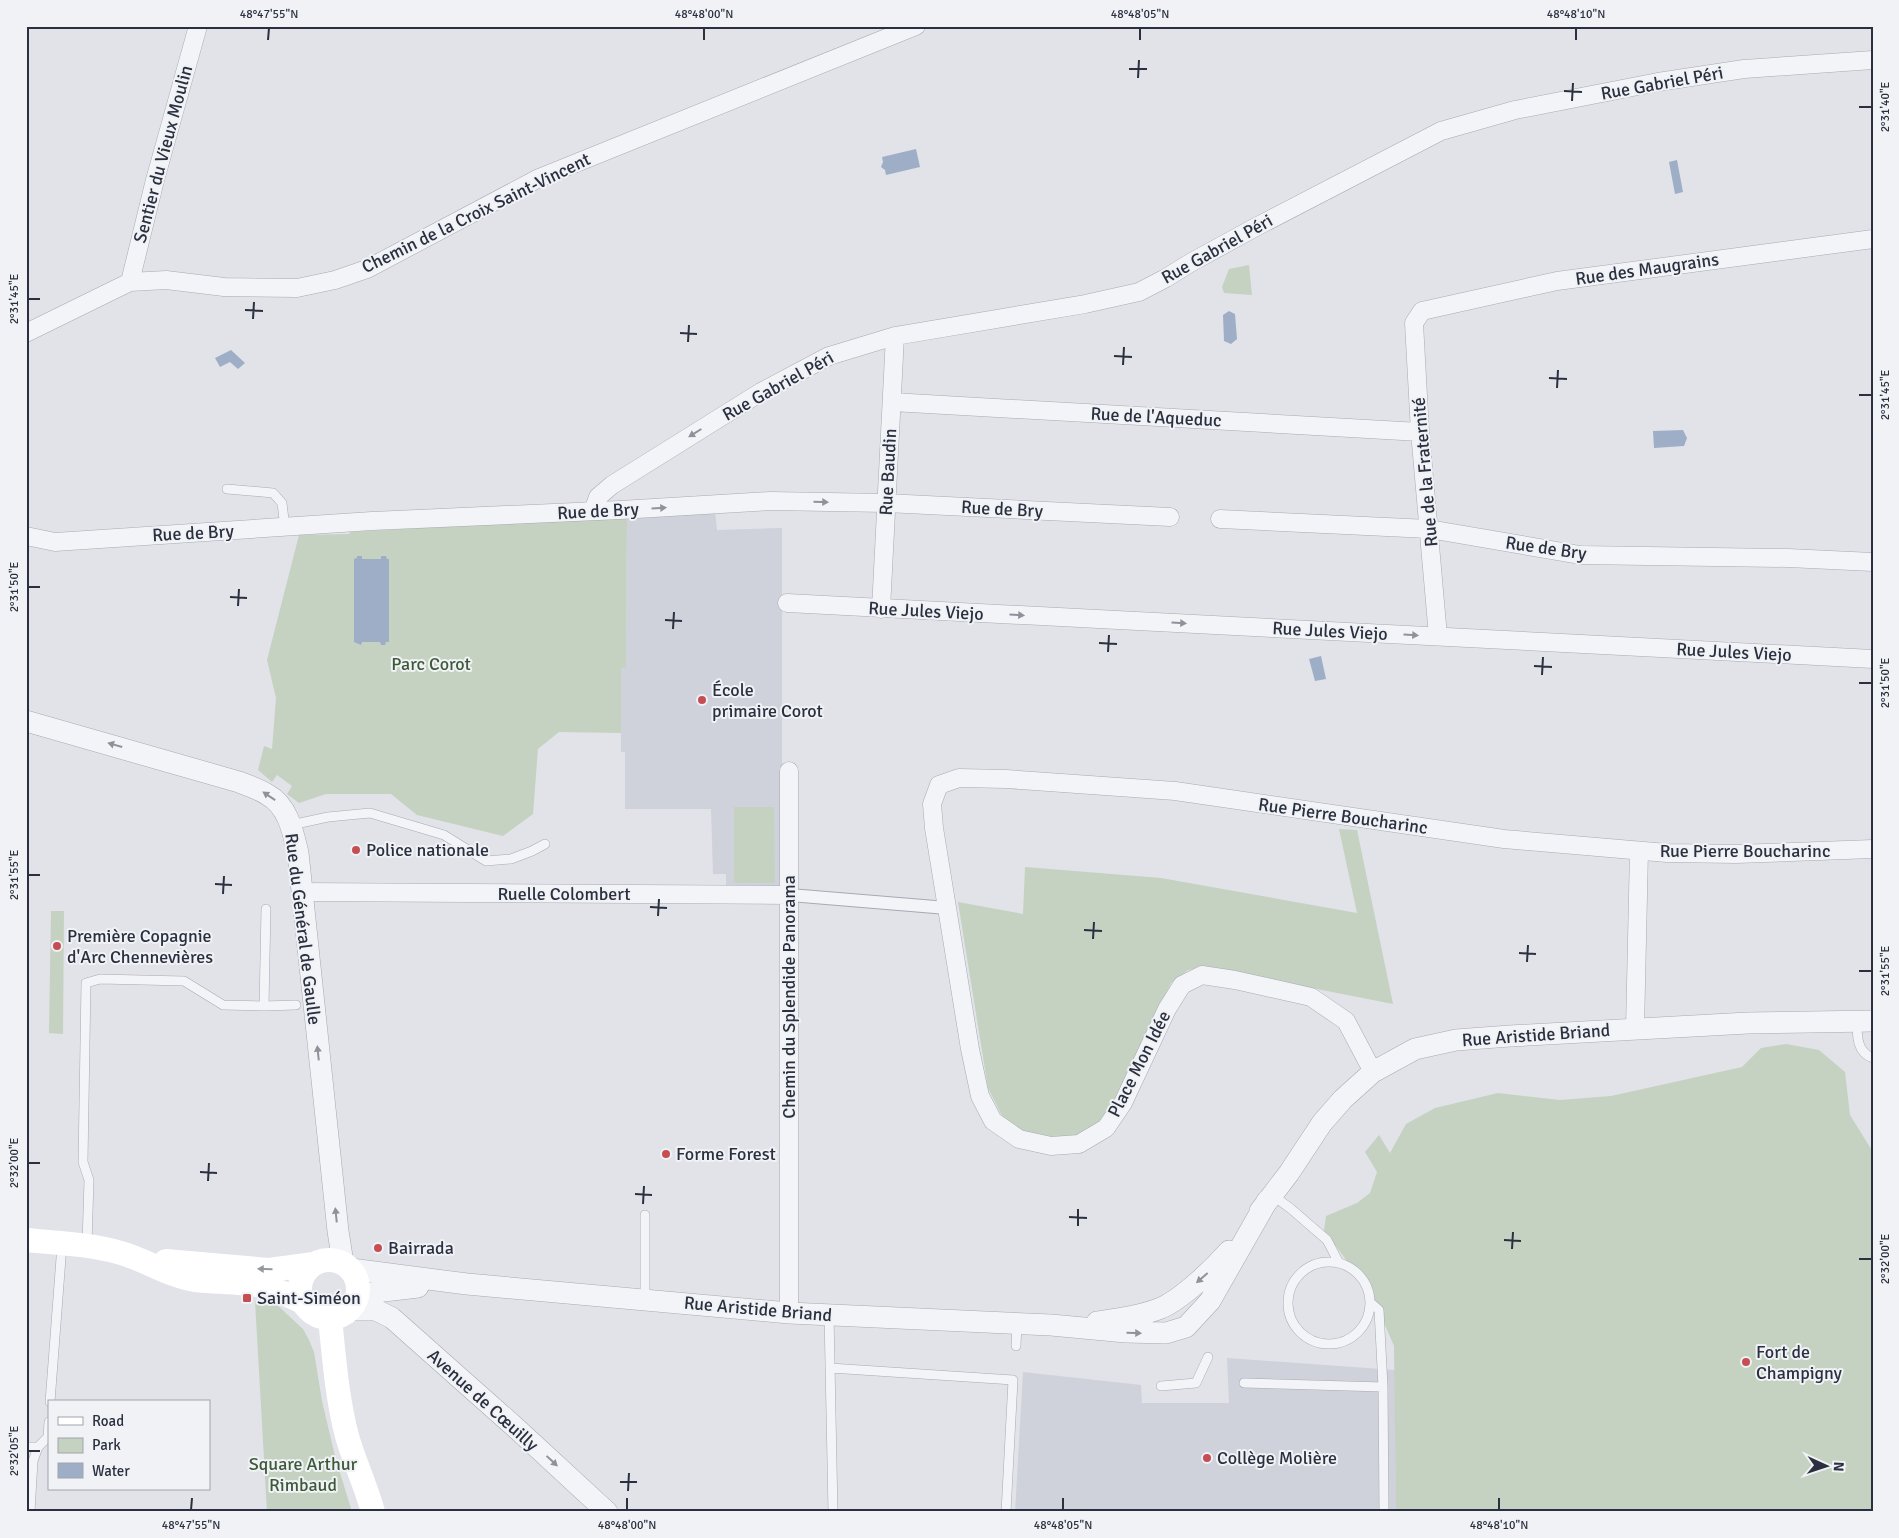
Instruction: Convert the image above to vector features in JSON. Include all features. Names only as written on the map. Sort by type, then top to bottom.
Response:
[{"type":"main road","points":[[26,1240],[120,1252],[151,1263],[168,1272],[196,1280],[268,1287],[302,1302],[314,1314],[345,1309]]},
{"type":"main road","points":[[151,1263],[168,1260],[269,1270],[314,1264],[323,1260],[333,1260],[347,1266],[358,1283],[345,1309],[339,1396],[347,1436],[367,1489],[373,1512]]},
{"type":"main road","points":[[302,1302],[301,1281],[306,1271],[314,1264]]},
{"type":"street","name":"Sentier du Vieux Moulin","points":[[130,282],[155,180],[198,26]]},
{"type":"street","name":"Chemin de la Croix Saint-Vincent","points":[[26,333],[130,282],[166,280],[224,286],[297,288],[367,269],[539,178],[916,26]]},
{"type":"street","name":"Rue Gabriel Péri","points":[[592,512],[598,498],[612,485],[761,392],[829,356],[895,336],[1085,304],[1139,292],[1246,232],[1441,131],[1514,110],[1658,82],[1744,69],[1873,60]]},
{"type":"street","name":"Rue des Maugrains","points":[[1422,311],[1557,281],[1873,239]]},
{"type":"street","name":"Rue de la Fraternité","points":[[1422,311],[1414,323],[1420,432],[1438,636]]},
{"type":"street","name":"Rue Baudin","points":[[880,609],[895,336]]},
{"type":"street","name":"Rue de l'Aqueduc","points":[[892,402],[1420,432]]},
{"type":"street","name":"Rue de Bry","points":[[26,536],[55,542],[372,521],[592,512],[770,501],[886,504],[1170,517]]},
{"type":"street","name":"Rue de Bry","points":[[1220,519],[1429,529],[1580,554],[1788,558],[1873,562]]},
{"type":"street","name":"Rue Jules Viejo","points":[[787,602],[880,609],[1438,636],[1873,660]]},
{"type":"street","name":"Rue du Général de Gaulle","points":[[26,721],[239,782],[270,795],[283,808],[291,825],[298,853],[338,1231],[347,1266]]},
{"type":"street","name":"Chemin du Splendide Panorama","points":[[789,771],[789,1313]]},
{"type":"street","name":"Rue Pierre Boucharinc","points":[[947,908],[932,804],[939,785],[959,778],[1006,779],[1175,791],[1504,839],[1639,851],[1736,854],[1873,849]]},
{"type":"street","points":[[1635,1029],[1639,851]]},
{"type":"street","name":"Ruelle Colombert","points":[[301,892],[790,895],[947,908]]},
{"type":"street","name":"Place Mon Idée","points":[[947,908],[970,1049],[980,1096],[993,1121],[1019,1139],[1051,1146],[1079,1144],[1106,1128],[1123,1103],[1168,1009],[1182,985],[1202,975],[1310,997],[1346,1021],[1373,1072]]},
{"type":"street","name":"Rue Aristide Briand","points":[[347,1266],[467,1284],[789,1313],[1017,1324],[1088,1324],[1128,1317],[1162,1307],[1190,1289],[1217,1264],[1242,1236],[1322,1122],[1343,1099],[1373,1072],[1415,1050],[1456,1040],[1748,1023],[1865,1022]]},
{"type":"street","name":"Rue Aristide Briand","points":[[1051,1325],[1126,1332],[1166,1333],[1186,1328],[1210,1301],[1270,1198]]},
{"type":"street","name":"Rue Aristide Briand","points":[[345,1309],[375,1292],[467,1284]]},
{"type":"street","name":"Avenue de Cœuilly","points":[[345,1309],[376,1310],[392,1318],[607,1512]]},
{"type":"lane","points":[[227,489],[273,493],[282,503],[285,528]]},
{"type":"lane","points":[[291,825],[328,817],[370,813],[444,835],[486,861],[511,859],[545,844]]},
{"type":"lane","points":[[264,1006],[266,909]]},
{"type":"lane","points":[[87,1247],[89,1180],[83,1162],[86,983],[100,979],[184,981],[223,1005],[296,1005]]},
{"type":"lane","points":[[1865,1022],[1858,1044],[1868,1056],[1873,1058]]},
{"type":"lane","points":[[1270,1198],[1290,1208],[1327,1240],[1339,1263]]},
{"type":"lane","points":[[645,1215],[645,1299]]},
{"type":"lane","points":[[50,1400],[62,1244]]},
{"type":"lane","points":[[1318,1263],[1339,1263],[1349,1267],[1361,1277],[1369,1292],[1369,1313],[1365,1323],[1351,1338],[1330,1344],[1319,1343],[1301,1333],[1294,1324],[1288,1304],[1289,1293],[1293,1283],[1308,1268],[1318,1263]]},
{"type":"lane","points":[[1370,1302],[1378,1310],[1383,1386],[1384,1512]]},
{"type":"lane","points":[[829,1315],[833,1512]]},
{"type":"lane","points":[[1016,1346],[1017,1324]]},
{"type":"lane","points":[[1162,1386],[1196,1383],[1208,1357]]},
{"type":"lane","points":[[830,1368],[1013,1380],[1006,1512]]},
{"type":"lane","points":[[1244,1382],[1383,1386]]},
{"type":"lane","points":[[30,1512],[33,1461],[38,1447],[48,1437]]},
{"type":"lane","points":[[26,1446],[38,1447]]},
{"type":"shaded area","name":"École primaire Corot","points":[[715,511],[717,530],[782,528],[782,888],[726,888],[726,874],[713,874],[711,809],[625,809],[625,752],[621,752],[621,667],[626,667],[627,516]]},
{"type":"shaded area","name":"Collège Molière","points":[[1227,1358],[1395,1370],[1396,1512],[1015,1512],[1023,1372],[1141,1385],[1142,1403],[1229,1403]]},
{"type":"green space","points":[[1249,265],[1252,295],[1224,293],[1222,287],[1229,269]]},
{"type":"green space","name":"Parc Corot","points":[[627,516],[626,667],[621,668],[621,733],[559,732],[538,749],[533,814],[503,836],[417,815],[391,794],[326,794],[299,803],[287,794],[292,786],[277,775],[272,782],[258,770],[264,746],[272,749],[276,698],[267,660],[299,535],[349,534],[350,532]]},
{"type":"green space","points":[[734,807],[774,807],[775,883],[734,883]]},
{"type":"green space","points":[[1339,829],[1357,830],[1393,1004],[1205,967],[1188,970],[1171,983],[1124,1085],[1099,1126],[1063,1141],[1028,1135],[1002,1116],[988,1088],[958,902],[1023,914],[1025,867],[1161,878],[1357,913]]},
{"type":"green space","name":"Première Copagnie d'Arc Chennevières","points":[[51,911],[64,911],[63,1034],[49,1033]]},
{"type":"green space","points":[[1786,1044],[1819,1050],[1845,1072],[1850,1115],[1873,1152],[1873,1512],[1396,1512],[1394,1346],[1372,1295],[1324,1230],[1326,1216],[1357,1203],[1370,1193],[1377,1172],[1365,1152],[1379,1135],[1390,1153],[1406,1124],[1435,1108],[1498,1093],[1560,1100],[1611,1096],[1742,1067],[1761,1048]]},
{"type":"green space","name":"Square Arthur Rimbaud","points":[[255,1301],[275,1303],[303,1329],[309,1340],[314,1352],[322,1401],[335,1456],[352,1512],[267,1512]]},
{"type":"water","points":[[916,149],[920,167],[886,175],[885,170],[881,167],[882,157]]},
{"type":"water","points":[[1677,160],[1683,192],[1675,194],[1669,162]]},
{"type":"water","points":[[1229,311],[1235,314],[1237,339],[1231,344],[1224,341],[1223,315]]},
{"type":"water","points":[[231,350],[245,363],[238,369],[230,362],[220,367],[215,358]]},
{"type":"water","points":[[1683,430],[1687,438],[1684,446],[1654,448],[1653,431]]},
{"type":"water","points":[[357,556],[362,556],[362,559],[381,559],[381,556],[386,556],[389,559],[389,642],[386,642],[385,645],[381,645],[380,642],[362,642],[361,645],[354,642],[354,559]]},
{"type":"water","points":[[1321,656],[1326,679],[1315,681],[1309,659]]},
{"type":"place","name":"École primaire Corot","points":[[702,700]]},
{"type":"place","name":"Police nationale","points":[[356,850]]},
{"type":"place","name":"Première Copagnie d'Arc Chennevières","points":[[57,946]]},
{"type":"place","name":"Forme Forest","points":[[666,1154]]},
{"type":"place","name":"Bairrada","points":[[378,1248]]},
{"type":"place","name":"Saint-Siméon","points":[[247,1298]]},
{"type":"place","name":"Fort de Champigny","points":[[1746,1362]]},
{"type":"place","name":"Collège Molière","points":[[1207,1458]]}]
